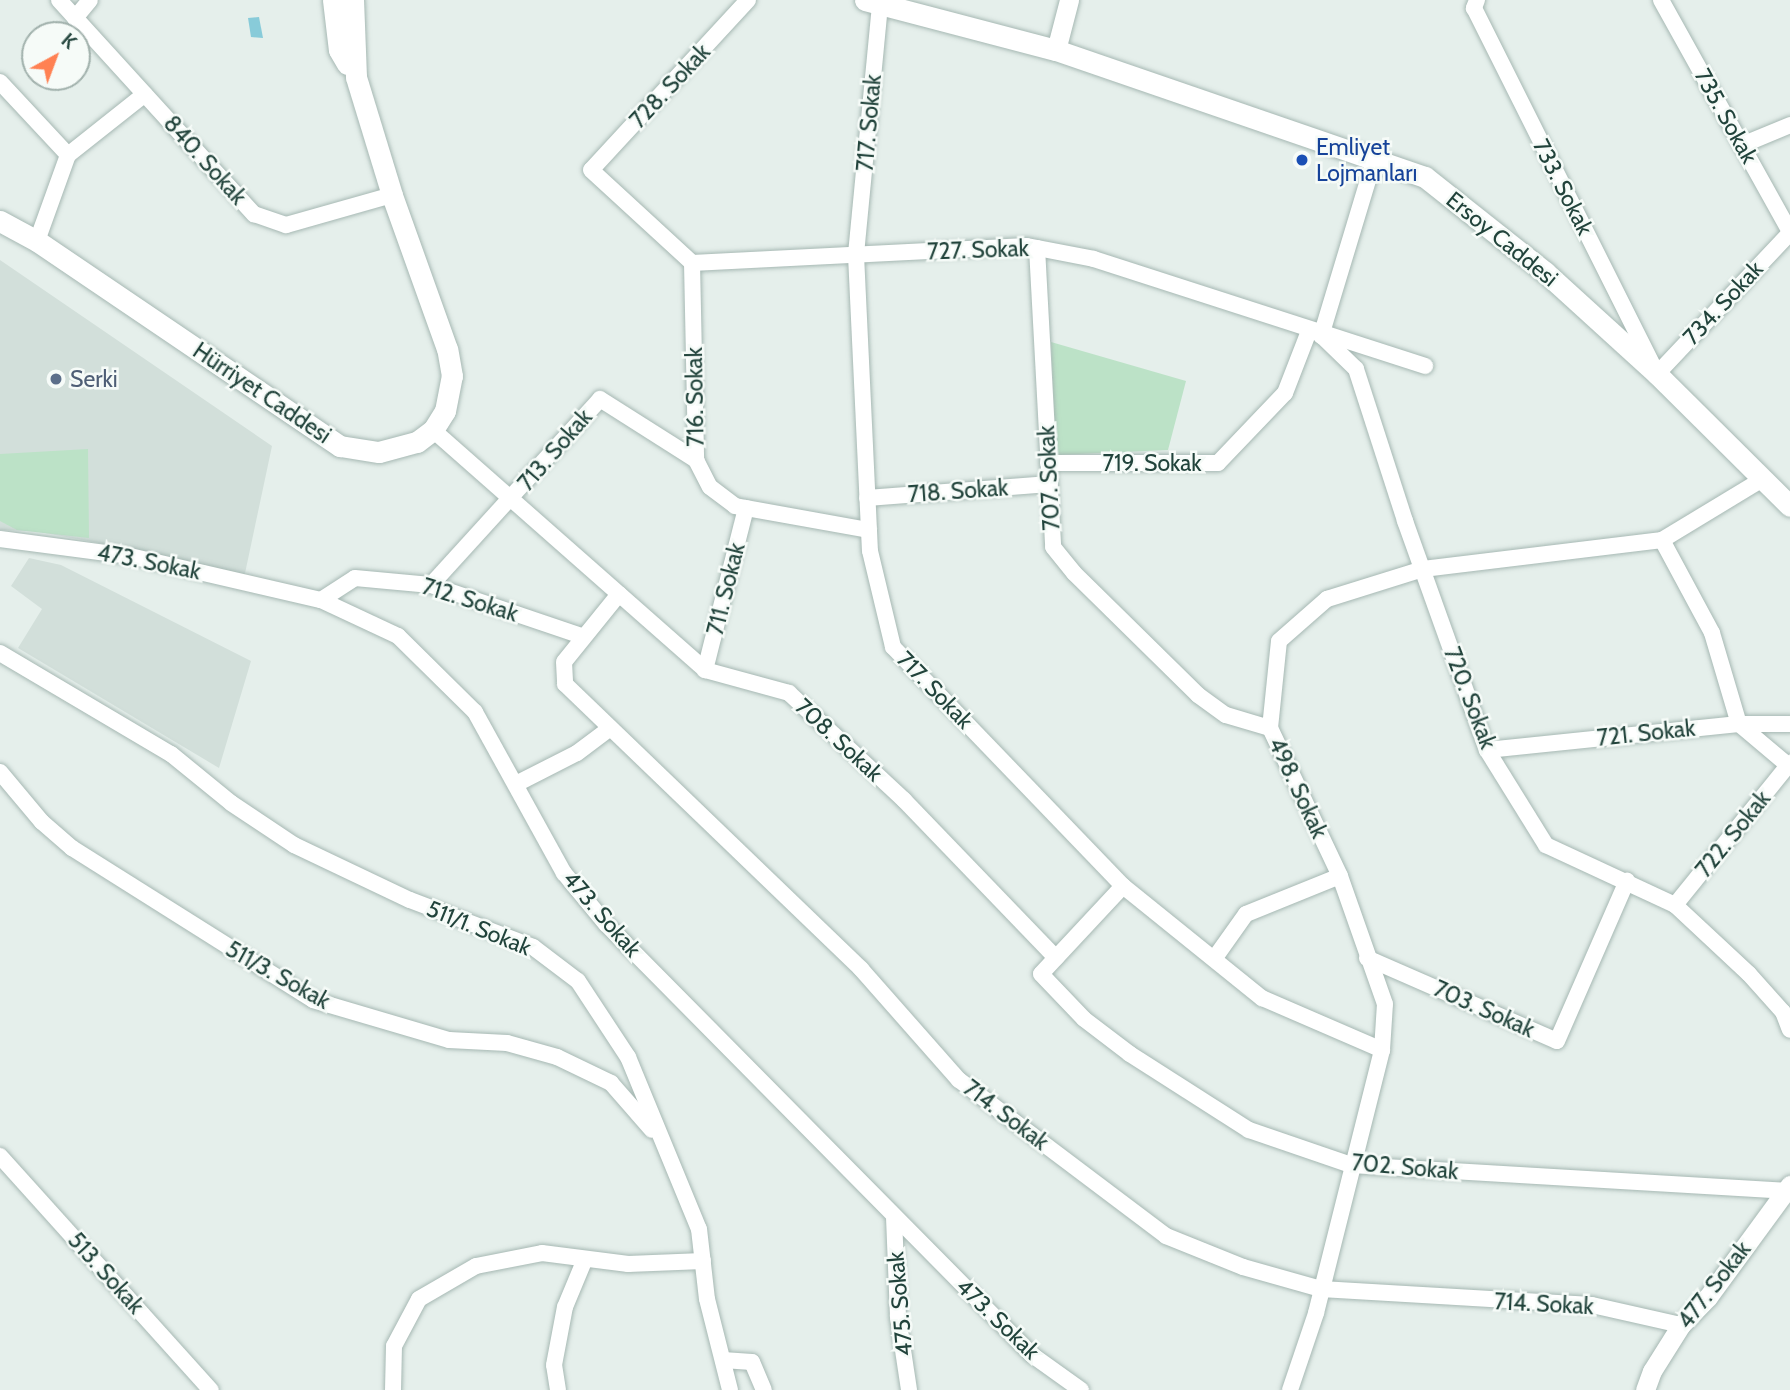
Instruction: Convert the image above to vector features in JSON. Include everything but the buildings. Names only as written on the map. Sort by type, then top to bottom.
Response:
[{"type":"main road","points":[[333,0],[339,50],[356,77]]},
{"type":"main road","points":[[353,0],[356,77],[392,195],[447,349],[450,394],[433,430]]},
{"type":"main road","name":"Ersoy Caddesi","points":[[872,3],[1056,50],[1425,177],[1545,272],[1657,374],[1790,506]]},
{"type":"main road","name":"Hürriyet Caddesi","points":[[0,221],[37,242],[340,446],[379,453],[401,450],[433,430]]},
{"type":"street","name":"840. Sokak","points":[[59,0],[254,214],[286,225],[392,195]]},
{"type":"street","points":[[75,18],[90,0]]},
{"type":"street","name":"728. Sokak","points":[[692,263],[591,170],[748,0]]},
{"type":"street","points":[[1056,50],[1069,0]]},
{"type":"street","name":"733. Sokak","points":[[1477,0],[1474,8],[1657,374]]},
{"type":"street","name":"735. Sokak","points":[[1661,0],[1790,232]]},
{"type":"street","name":"717. Sokak","points":[[872,3],[856,255],[869,530],[893,647],[1123,886],[1262,998],[1382,1050]]},
{"type":"street","points":[[0,82],[68,155]]},
{"type":"street","points":[[37,242],[68,155],[145,94]]},
{"type":"street","points":[[1742,145],[1790,125]]},
{"type":"street","name":"719. Sokak","points":[[1048,463],[1218,463],[1285,393],[1315,334],[1374,160]]},
{"type":"street","name":"734. Sokak","points":[[1657,374],[1790,232]]},
{"type":"street","name":"727. Sokak","points":[[692,263],[1037,248],[1094,259],[1315,334],[1425,366]]},
{"type":"street","name":"707. Sokak","points":[[1037,248],[1053,547],[1074,573],[1198,695],[1226,715],[1270,728]]},
{"type":"street","name":"716. Sokak","points":[[692,263],[696,460],[710,487],[746,508],[869,530]]},
{"type":"street","name":"720. Sokak","points":[[1315,334],[1356,369],[1487,750],[1546,845],[1675,905],[1749,974],[1783,1012],[1790,1030]]},
{"type":"street","name":"713. Sokak","points":[[431,585],[510,502],[600,399],[696,460]]},
{"type":"street","name":"708. Sokak","points":[[433,430],[510,502],[705,670],[789,693],[904,800],[1056,958]]},
{"type":"street","name":"498. Sokak","points":[[1290,1390],[1321,1289],[1382,1050],[1385,1004],[1340,876],[1270,728],[1279,641],[1327,599],[1423,569],[1662,540],[1761,480]]},
{"type":"street","name":"718. Sokak","points":[[867,498],[1049,484]]},
{"type":"street","name":"711. Sokak","points":[[705,670],[746,508]]},
{"type":"street","name":"473. Sokak","points":[[0,539],[130,556],[321,600],[398,636],[433,667],[475,712],[564,873],[606,924],[1032,1355],[1081,1390]]},
{"type":"street","points":[[1662,540],[1712,633],[1739,724],[1790,765]]},
{"type":"street","name":"712. Sokak","points":[[321,600],[355,578],[431,585],[582,636]]},
{"type":"street","name":"714. Sokak","points":[[619,594],[582,636],[564,662],[565,684],[608,730],[692,803],[861,969],[959,1080],[1166,1236],[1243,1267],[1321,1289],[1592,1305],[1681,1325]]},
{"type":"street","name":"511/1. Sokak","points":[[0,653],[171,754],[231,803],[294,845],[410,900],[533,947],[578,981],[628,1057],[699,1229],[703,1261],[730,1390]]},
{"type":"street","points":[[1739,724],[1790,724]]},
{"type":"street","name":"721. Sokak","points":[[1487,750],[1739,724]]},
{"type":"street","points":[[516,785],[577,753],[608,730]]},
{"type":"street","name":"722. Sokak","points":[[1675,905],[1790,765]]},
{"type":"street","name":"511/3. Sokak","points":[[0,772],[42,822],[72,848],[313,1000],[449,1040],[507,1043],[557,1057],[611,1083],[661,1140]]},
{"type":"street","points":[[1214,959],[1246,914],[1340,876]]},
{"type":"street","name":"703. Sokak","points":[[1367,958],[1557,1041],[1627,881]]},
{"type":"street","points":[[1056,958],[1123,886]]},
{"type":"street","name":"702. Sokak","points":[[1056,958],[1041,974],[1084,1019],[1130,1054],[1249,1130],[1351,1164],[1788,1188]]},
{"type":"street","name":"513. Sokak","points":[[0,1156],[211,1390]]},
{"type":"street","name":"477. Sokak","points":[[1645,1390],[1652,1371],[1681,1325],[1708,1297],[1788,1188]]},
{"type":"street","name":"475. Sokak","points":[[894,1217],[898,1317],[909,1390]]},
{"type":"street","points":[[393,1390],[394,1346],[419,1299],[476,1266],[542,1253],[628,1264],[703,1261]]},
{"type":"street","points":[[558,1390],[554,1365],[565,1307],[585,1258]]},
{"type":"street","points":[[723,1360],[752,1362],[764,1390]]},
{"type":"shaded area","points":[[0,260],[272,446],[244,578],[137,550],[34,531],[0,530]]},
{"type":"shaded area","points":[[29,558],[61,565],[251,661],[219,768],[18,648],[42,609],[11,586]]},
{"type":"green space","points":[[1051,342],[1186,381],[1168,450],[1056,455]]},
{"type":"green space","points":[[88,449],[89,538],[17,530],[0,521],[0,454]]},
{"type":"water","points":[[259,17],[263,38],[251,37],[248,18]]},
{"type":"place","name":"Emliyet Lojmanları","points":[[1302,160]]},
{"type":"place","name":"Serki","points":[[56,379]]}]
